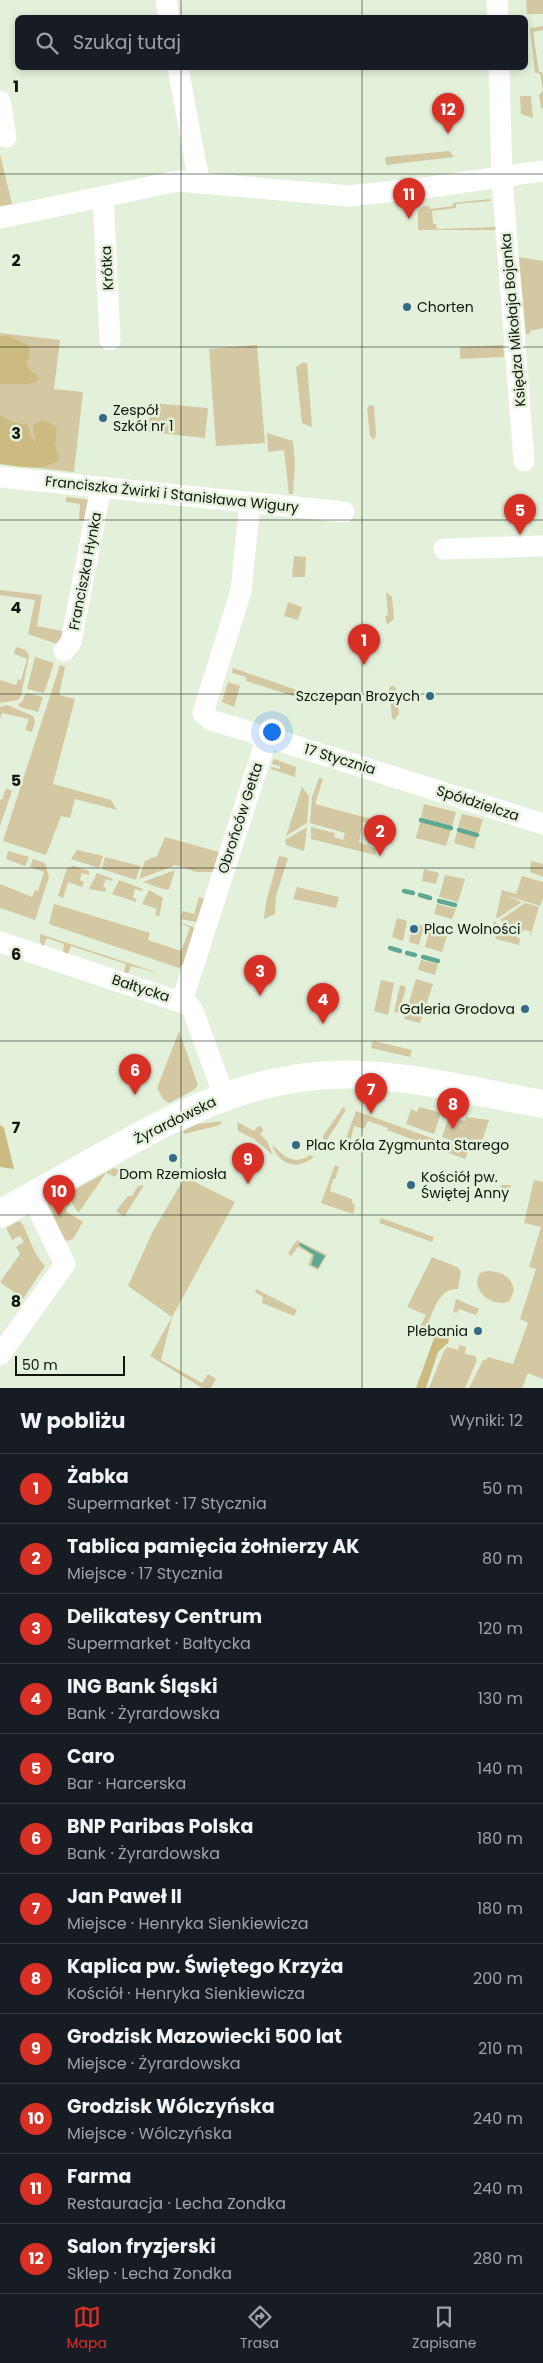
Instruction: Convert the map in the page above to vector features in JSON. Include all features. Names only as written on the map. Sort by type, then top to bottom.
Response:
[{"type":"main road","name":"Żyrardowska","points":[[0,1214],[145,1133],[224,1096],[269,1082],[292,1078],[365,1075],[543,1104]]},
{"type":"street","points":[[166,0],[168,15]]},
{"type":"street","points":[[498,0],[498,15]]},
{"type":"street","points":[[178,70],[200,181]]},
{"type":"street","name":"Księdza Mikołaja Bojanka","points":[[499,70],[502,178],[524,462]]},
{"type":"street","points":[[0,101],[6,137]]},
{"type":"street","points":[[0,218],[178,181],[200,181],[354,195],[502,178],[543,171]]},
{"type":"street","name":"Krótka","points":[[103,196],[110,340]]},
{"type":"street","name":"Franciszka Żwirki i Stanisława Wigury","points":[[0,477],[344,512]]},
{"type":"street","name":"Franciszka Hynka","points":[[64,651],[71,642],[101,488]]},
{"type":"street","points":[[250,503],[241,591],[203,713],[211,720],[267,737]]},
{"type":"street","points":[[444,549],[543,546]]},
{"type":"street","name":"17 Stycznia","points":[[267,737],[413,782]]},
{"type":"street","name":"Obrońców Getta","points":[[182,1001],[267,737]]},
{"type":"street","name":"Spółdzielcza","points":[[413,782],[543,824]]},
{"type":"street","name":"Bałtycka","points":[[0,942],[182,1001],[193,1011],[224,1096]]},
{"type":"street","points":[[0,1355],[65,1264],[32,1196]]},
{"type":"shaded area","points":[[526,0],[543,0],[543,14],[527,14]]},
{"type":"shaded area","points":[[543,26],[543,30],[533,32],[539,72],[542,72],[543,76],[543,91],[540,74],[535,73],[530,28]]},
{"type":"shaded area","points":[[543,91],[543,108],[541,108],[539,95]]},
{"type":"shaded area","points":[[520,96],[531,96],[533,118],[521,114]]},
{"type":"shaded area","points":[[449,151],[454,157],[386,165],[385,157]]},
{"type":"shaded area","points":[[0,154],[12,204],[0,206]]},
{"type":"shaded area","points":[[490,199],[490,201],[456,204],[456,208],[432,211],[433,224],[436,224],[437,229],[496,227],[496,230],[418,230],[418,211],[424,206],[429,206],[430,209],[453,206],[453,203]]},
{"type":"shaded area","points":[[519,257],[543,261],[543,328],[530,331],[530,334],[526,334]]},
{"type":"shaded area","points":[[0,333],[60,340],[54,389],[83,392],[74,472],[0,464]]},
{"type":"shaded area","points":[[0,336],[8,336],[28,345],[30,355],[26,363],[31,371],[38,376],[37,382],[0,384]]},
{"type":"shaded area","points":[[257,345],[265,443],[216,446],[209,349]]},
{"type":"shaded area","points":[[503,345],[504,357],[460,359],[460,347]]},
{"type":"shaded area","points":[[302,363],[307,363],[312,427],[302,423],[296,367]]},
{"type":"shaded area","points":[[151,403],[208,408],[205,438],[148,432]]},
{"type":"shaded area","points":[[370,405],[374,406],[376,434],[374,440],[370,436],[367,408]]},
{"type":"shaded area","points":[[0,415],[12,422],[28,425],[32,439],[36,442],[33,425],[42,421],[51,424],[57,429],[55,445],[59,459],[46,466],[39,467],[0,464]]},
{"type":"shaded area","points":[[267,433],[293,441],[295,463],[293,494],[289,494],[284,450],[268,452]]},
{"type":"shaded area","points":[[66,497],[92,500],[90,521],[79,520],[80,504],[66,502]]},
{"type":"shaded area","points":[[294,556],[306,557],[305,577],[292,577]]},
{"type":"shaded area","points":[[0,590],[42,595],[37,626],[67,632],[57,644],[28,634],[35,600],[0,595]]},
{"type":"shaded area","points":[[386,592],[392,597],[394,619],[387,625],[385,617],[388,614]]},
{"type":"shaded area","points":[[288,602],[302,607],[298,620],[284,616]]},
{"type":"shaded area","points":[[16,647],[26,650],[29,656],[21,696],[18,700],[0,703],[0,680],[16,685],[18,679],[21,680],[27,659],[14,654]]},
{"type":"shaded area","points":[[35,657],[54,663],[44,693],[27,689]]},
{"type":"shaded area","points":[[60,665],[65,667],[59,695],[75,699],[53,784],[111,800],[117,810],[75,799],[70,818],[61,816],[46,855],[3,841]]},
{"type":"shaded area","points":[[233,668],[314,696],[312,702],[246,681],[246,677],[232,673]]},
{"type":"shaded area","points":[[228,682],[240,686],[234,707],[222,702]]},
{"type":"shaded area","points":[[392,685],[396,688],[399,714],[394,720],[392,718],[389,689]]},
{"type":"shaded area","points":[[26,693],[43,697],[38,712],[19,707],[18,704],[22,702]]},
{"type":"shaded area","points":[[7,705],[33,716],[35,721],[32,732],[25,730],[29,719],[2,713],[0,719],[0,707]]},
{"type":"shaded area","points":[[274,759],[296,767],[295,777],[271,769],[271,767],[280,769],[280,766],[272,764]]},
{"type":"shaded area","points":[[319,778],[323,779],[315,804],[394,825],[393,829],[363,822],[359,842],[377,849],[375,855],[311,839],[311,827],[335,833],[334,837],[343,840],[345,833],[310,823],[312,797]]},
{"type":"shaded area","points":[[302,787],[309,796],[307,823],[286,836]]},
{"type":"shaded area","points":[[6,788],[12,791],[0,826],[0,799],[2,800]]},
{"type":"shaded area","points":[[424,804],[456,812],[452,826],[421,817]]},
{"type":"shaded area","points":[[462,814],[483,819],[479,833],[458,827]]},
{"type":"shaded area","points":[[420,822],[451,830],[446,846],[416,838]]},
{"type":"shaded area","points":[[307,827],[304,851],[286,845],[285,840]]},
{"type":"shaded area","points":[[457,832],[477,837],[474,849],[454,843]]},
{"type":"shaded area","points":[[165,837],[219,852],[213,872],[196,872],[176,865],[139,879],[145,861],[157,856]]},
{"type":"shaded area","points":[[77,850],[103,856],[99,868],[71,859]]},
{"type":"shaded area","points":[[8,851],[29,857],[25,866],[6,859]]},
{"type":"shaded area","points":[[279,856],[288,858],[276,896],[275,914],[264,919],[266,902]]},
{"type":"shaded area","points":[[105,857],[140,866],[136,880],[102,869]]},
{"type":"shaded area","points":[[33,859],[45,863],[49,877],[35,920],[0,908],[0,884],[32,897],[35,890],[38,891],[44,872],[30,867]]},
{"type":"shaded area","points":[[531,861],[543,864],[543,877],[530,872]]},
{"type":"shaded area","points":[[74,866],[89,871],[89,875],[82,873],[80,880],[84,882],[82,887],[68,882],[63,898],[58,896],[67,868]]},
{"type":"shaded area","points":[[424,869],[439,873],[436,884],[422,881]]},
{"type":"shaded area","points":[[175,870],[169,889],[166,890],[143,882]]},
{"type":"shaded area","points":[[97,873],[113,879],[112,881],[106,879],[103,887],[106,888],[105,892],[89,889]]},
{"type":"shaded area","points":[[445,875],[465,879],[458,902],[439,897]]},
{"type":"shaded area","points":[[522,876],[543,882],[543,898],[540,906],[505,895],[522,902],[498,918],[496,917],[502,890],[516,894]]},
{"type":"shaded area","points":[[119,880],[143,889],[142,891],[135,889],[133,897],[136,899],[136,902],[112,894]]},
{"type":"shaded area","points":[[297,887],[339,897],[336,908],[293,899]]},
{"type":"shaded area","points":[[149,890],[163,898],[159,917],[155,915],[157,909],[142,904]]},
{"type":"shaded area","points":[[199,897],[205,899],[197,922],[180,919],[183,911],[194,914]]},
{"type":"shaded area","points":[[525,903],[539,907],[530,937],[530,931],[523,930],[522,934],[500,920]]},
{"type":"shaded area","points":[[54,904],[150,933],[148,940],[181,951],[190,928],[179,922],[193,927],[194,930],[184,963],[179,968],[49,924]]},
{"type":"shaded area","points":[[437,904],[456,909],[452,919],[434,914]]},
{"type":"shaded area","points":[[397,918],[407,921],[403,941],[392,937]]},
{"type":"shaded area","points":[[494,921],[520,939],[519,945],[496,939],[495,936],[490,934]]},
{"type":"shaded area","points":[[413,923],[424,926],[419,945],[409,942]]},
{"type":"shaded area","points":[[430,928],[448,933],[442,952],[425,947]]},
{"type":"shaded area","points":[[40,934],[159,973],[131,966],[128,974],[124,972],[126,964],[71,946],[68,954],[63,954],[64,944],[47,938],[43,947],[40,942]]},
{"type":"shaded area","points":[[421,960],[438,964],[435,975],[418,970]]},
{"type":"shaded area","points":[[416,979],[433,984],[420,1023],[404,1019]]},
{"type":"shaded area","points":[[381,980],[394,983],[388,1015],[374,1011]]},
{"type":"shaded area","points":[[400,985],[406,987],[399,1013],[394,1012]]},
{"type":"shaded area","points":[[179,1031],[198,1085],[194,1090],[169,1103],[163,1099],[157,1088]]},
{"type":"shaded area","points":[[373,1041],[412,1050],[410,1057],[371,1048]]},
{"type":"shaded area","points":[[343,1107],[346,1110],[325,1143],[323,1142],[323,1136]]},
{"type":"shaded area","points":[[419,1107],[439,1112],[440,1116],[434,1134],[406,1124],[411,1109],[417,1112]]},
{"type":"shaded area","points":[[356,1111],[468,1151],[465,1159],[368,1121],[364,1129],[354,1126],[350,1142],[347,1140],[346,1142]]},
{"type":"shaded area","points":[[449,1116],[465,1121],[466,1117],[489,1120],[479,1150],[442,1137]]},
{"type":"shaded area","points":[[222,1121],[220,1125],[184,1134],[183,1131],[198,1124]]},
{"type":"shaded area","points":[[237,1122],[254,1131],[258,1126],[262,1127],[263,1131],[260,1134],[267,1141],[273,1155],[254,1139],[238,1131]]},
{"type":"shaded area","points":[[0,1125],[4,1128],[14,1169],[0,1167]]},
{"type":"shaded area","points":[[272,1144],[285,1156],[294,1160],[310,1155],[314,1157],[301,1164],[289,1164],[279,1157]]},
{"type":"shaded area","points":[[335,1165],[339,1167],[330,1191],[352,1199],[355,1206],[353,1214],[321,1203]]},
{"type":"shaded area","points":[[114,1168],[119,1170],[115,1177],[106,1173],[79,1212],[76,1210],[67,1194]]},
{"type":"shaded area","points":[[185,1177],[235,1202],[172,1317],[128,1286],[153,1231]]},
{"type":"shaded area","points":[[534,1180],[543,1182],[543,1379],[528,1373],[522,1388],[469,1388],[483,1360],[486,1360],[488,1357],[513,1364],[528,1323],[520,1319],[536,1269],[529,1267],[541,1227],[524,1223]]},
{"type":"shaded area","points":[[144,1185],[124,1217],[116,1211],[128,1196],[132,1196],[138,1186]]},
{"type":"shaded area","points":[[501,1185],[511,1185],[507,1202],[498,1197]]},
{"type":"shaded area","points":[[64,1195],[70,1205],[66,1208],[67,1212],[83,1222],[73,1239],[67,1241],[63,1240],[47,1207]]},
{"type":"shaded area","points":[[381,1218],[434,1237],[432,1242],[379,1223]]},
{"type":"shaded area","points":[[19,1221],[22,1223],[35,1251],[45,1266],[23,1299],[0,1282],[20,1254],[16,1247],[24,1242],[20,1236],[12,1240],[6,1228]]},
{"type":"shaded area","points":[[297,1240],[327,1255],[318,1270],[308,1265],[312,1255],[298,1247],[291,1256],[288,1253]]},
{"type":"shaded area","points":[[432,1257],[457,1267],[461,1271],[458,1289],[445,1293],[440,1298],[425,1332],[419,1329],[426,1315],[407,1307]]},
{"type":"shaded area","points":[[486,1271],[500,1273],[511,1281],[514,1290],[510,1301],[497,1303],[480,1292],[477,1280],[480,1273]]},
{"type":"shaded area","points":[[256,1289],[297,1310],[294,1316],[262,1303],[263,1297],[255,1292]]},
{"type":"shaded area","points":[[456,1299],[479,1309],[476,1315],[459,1309],[457,1313],[453,1312]]},
{"type":"shaded area","points":[[172,1317],[161,1360],[202,1383],[208,1374],[216,1379],[211,1388],[202,1388],[150,1356]]},
{"type":"shaded area","points":[[450,1325],[452,1325],[448,1343],[438,1352],[426,1388],[416,1388],[437,1330],[447,1333]]},
{"type":"shaded area","points":[[459,1345],[466,1347],[465,1354],[475,1356],[477,1360],[465,1388],[429,1388],[444,1351],[447,1347],[458,1350]]},
{"type":"water","points":[[300,1243],[325,1256],[318,1268],[311,1265],[314,1255],[299,1245]]},
{"type":"waterway","points":[[421,820],[451,828]]},
{"type":"waterway","points":[[459,830],[477,835]]},
{"type":"waterway","points":[[404,891],[413,893]]},
{"type":"waterway","points":[[420,895],[430,898]]},
{"type":"waterway","points":[[439,901],[455,905]]},
{"type":"waterway","points":[[390,948],[400,951]]},
{"type":"waterway","points":[[407,953],[415,955]]},
{"type":"waterway","points":[[423,957],[438,961]]},
{"type":"place","name":"Salon fryzjerski","points":[[448,134]]},
{"type":"place","name":"Farma","points":[[409,219]]},
{"type":"place","name":"Chorten","points":[[407,307]]},
{"type":"place","name":"Zespół Szkół nr 1","points":[[103,418]]},
{"type":"place","name":"Caro","points":[[520,535]]},
{"type":"place","name":"Żabka","points":[[364,665]]},
{"type":"place","name":"Szczepan Brozych","points":[[430,696]]},
{"type":"place","name":"Tablica pamięcia żołnierzy AK","points":[[380,856]]},
{"type":"place","name":"Plac Wolności","points":[[414,929]]},
{"type":"place","name":"Delikatesy Centrum","points":[[260,996]]},
{"type":"place","name":"Galeria Grodova","points":[[525,1009]]},
{"type":"place","name":"ING Bank Śląski","points":[[323,1024]]},
{"type":"place","name":"BNP Paribas Polska","points":[[135,1095]]},
{"type":"place","name":"Jan Paweł II","points":[[371,1114]]},
{"type":"place","name":"Kaplica pw. Świętego Krzyża","points":[[453,1129]]},
{"type":"place","name":"Plac Króla Zygmunta Starego","points":[[296,1145]]},
{"type":"place","name":"Dom Rzemiosła","points":[[173,1158]]},
{"type":"place","name":"Grodzisk Mazowiecki 500 lat","points":[[248,1184]]},
{"type":"place","name":"Kościół pw. Świętej Anny","points":[[411,1185]]},
{"type":"place","name":"Grodzisk Wólczyńska","points":[[59,1216]]},
{"type":"place","name":"Plebania","points":[[478,1331]]}]
